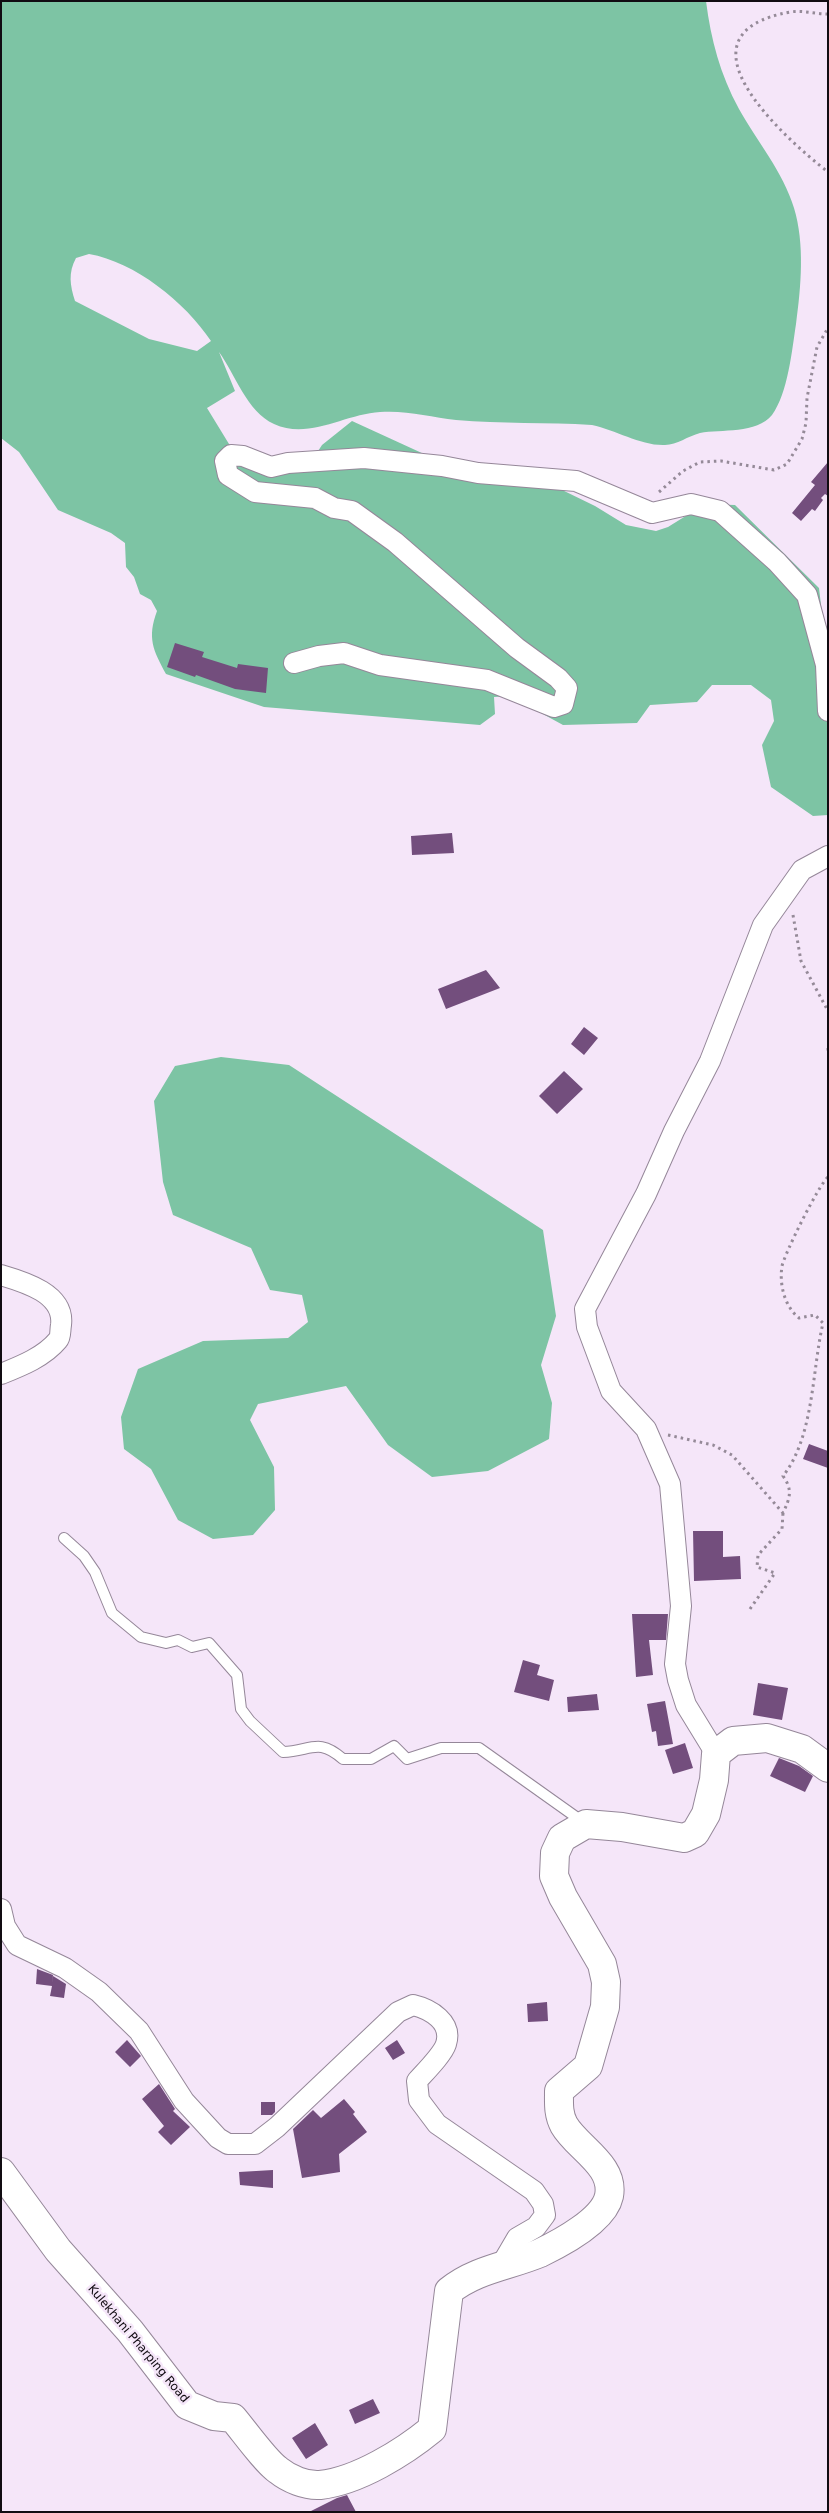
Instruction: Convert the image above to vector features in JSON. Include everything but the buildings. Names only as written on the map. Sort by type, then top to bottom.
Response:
[{"type":"main road","points":[[586,1824],[622,1827],[684,1838],[695,1833],[706,1814],[714,1780],[716,1754],[733,1741],[767,1738],[802,1749],[828,1768]]},
{"type":"main road","name":"Kulekhani Pharping Road","points":[[1,2172],[58,2250],[130,2331],[187,2405],[214,2416],[233,2418],[276,2470],[296,2481],[319,2485],[350,2478],[412,2446],[432,2428],[449,2291],[477,2273],[541,2252],[594,2220],[608,2202],[611,2187],[592,2154],[575,2139],[564,2124],[558,2108],[559,2091],[588,2066],[605,2007],[606,1982],[602,1964],[563,1897],[554,1876],[555,1853],[562,1838],[586,1824]]},
{"type":"street","points":[[294,663],[344,653],[380,665],[486,680],[554,707],[563,704],[566,688],[558,678],[517,648],[395,542],[352,511],[334,508],[315,498],[255,492],[228,475],[225,461],[232,455],[244,456],[271,466],[288,463],[364,458],[442,466],[478,472],[576,481],[640,510],[652,513],[691,504],[720,511],[777,562],[808,595],[826,665],[828,711]]},
{"type":"street","points":[[716,1754],[686,1705],[675,1664],[681,1606],[671,1491],[660,1460],[646,1430],[611,1391],[587,1327],[585,1309],[646,1194],[674,1131],[710,1061],[763,925],[802,870],[828,856]]},
{"type":"street","points":[[1,1275],[25,1282],[53,1298],[62,1318],[59,1339],[44,1354],[1,1374]]},
{"type":"street","points":[[1,1909],[5,1926],[17,1945],[65,1968],[99,1992],[139,2031],[149,2043],[184,2101],[218,2138],[228,2144],[255,2144],[277,2127],[398,2012],[413,2004],[439,2016],[446,2032],[446,2044],[417,2081],[419,2100],[437,2124],[534,2191],[543,2204],[545,2215],[536,2226],[517,2238],[500,2267]]},
{"type":"lane","points":[[64,1538],[84,1556],[95,1572],[112,1613],[141,1637],[166,1643],[178,1640],[192,1647],[209,1643],[237,1675],[241,1709],[250,1722],[283,1752],[299,1751],[313,1745],[331,1748],[343,1759],[371,1759],[394,1746],[407,1759],[441,1748],[479,1748],[586,1824]]},
{"type":"path","points":[[828,14],[791,12],[767,20],[740,38],[734,54],[743,81],[764,110],[798,147],[828,172]]},
{"type":"path","points":[[640,510],[673,478],[700,462],[721,462],[774,470],[788,464],[802,439],[806,423],[807,398],[817,347],[828,328]]},
{"type":"path","points":[[789,887],[800,961],[828,1011]]},
{"type":"path","points":[[828,1048],[828,1053]]},
{"type":"path","points":[[750,1609],[775,1573],[757,1567],[758,1555],[782,1529],[783,1513],[791,1496],[790,1485],[783,1476],[793,1463],[808,1416],[824,1323],[816,1315],[799,1318],[788,1310],[783,1291],[782,1266],[804,1219],[828,1177]]},
{"type":"path","points":[[646,1430],[713,1445],[723,1450],[744,1467],[783,1513]]},
{"type":"green space","points":[[1,1],[706,1],[714,43],[732,96],[783,182],[794,208],[800,236],[798,310],[791,358],[782,395],[772,415],[765,421],[738,430],[700,433],[674,444],[665,445],[647,443],[592,425],[456,420],[399,412],[367,414],[314,428],[287,428],[274,424],[256,411],[242,392],[219,352],[235,391],[207,408],[229,444],[262,474],[305,471],[322,445],[352,421],[424,454],[519,469],[595,506],[626,525],[656,531],[668,527],[705,504],[735,505],[819,588],[823,622],[828,636],[828,815],[813,816],[771,787],[762,745],[774,721],[771,700],[751,685],[712,685],[697,702],[650,705],[637,723],[563,725],[510,696],[494,697],[495,714],[480,725],[264,707],[166,674],[153,644],[152,629],[157,611],[151,600],[140,594],[134,577],[126,567],[125,543],[111,533],[58,510],[19,452],[1,438]],"holes":[[[89,254],[124,265],[158,286],[187,312],[211,341],[197,351],[149,339],[75,301],[71,279],[76,258]]]},
{"type":"green space","points":[[221,1057],[289,1065],[543,1230],[556,1316],[541,1365],[552,1403],[549,1439],[488,1471],[432,1477],[388,1445],[346,1386],[258,1404],[250,1420],[274,1467],[275,1510],[253,1535],[213,1539],[178,1520],[151,1469],[124,1449],[121,1417],[138,1369],[203,1341],[288,1338],[308,1322],[302,1295],[270,1290],[251,1248],[173,1215],[163,1182],[154,1101],[175,1066]]}]
